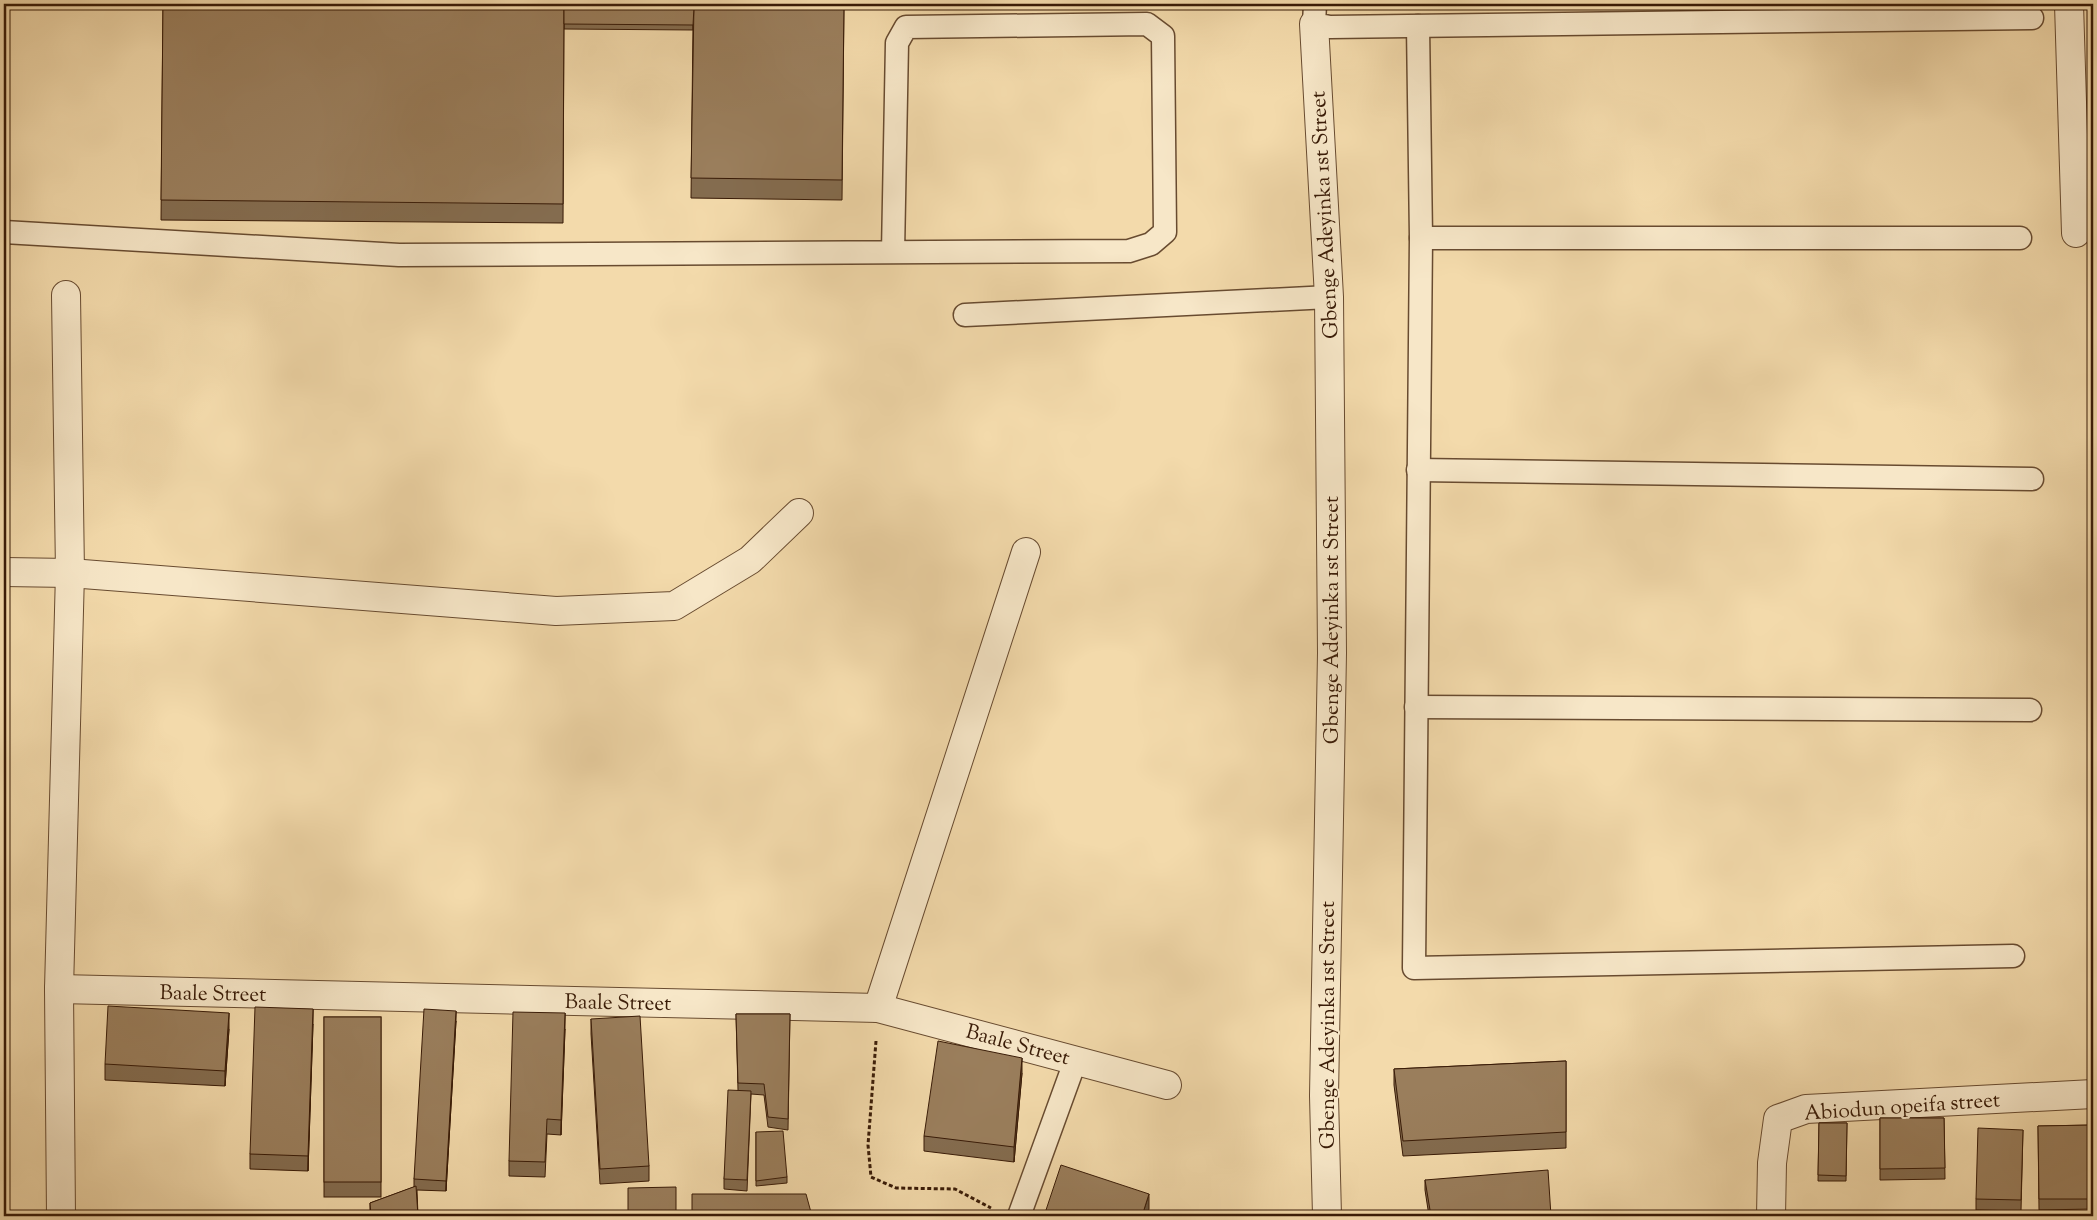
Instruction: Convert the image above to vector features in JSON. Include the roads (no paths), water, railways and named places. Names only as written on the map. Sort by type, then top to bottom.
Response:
[{"type":"street","points":[[2069,4],[2076,233]]},
{"type":"street","name":"Gbenge Adeyinka 1st Street","points":[[1315,14],[1329,297],[1332,653],[1324,1096],[1327,1216]]},
{"type":"street","points":[[61,1216],[59,989],[70,573],[66,295]]},
{"type":"street","points":[[4,572],[70,573],[556,611],[674,606],[750,560],[799,513]]},
{"type":"street","points":[[878,1008],[1026,552]]},
{"type":"street","name":"Baale Street","points":[[59,989],[878,1008],[1167,1084]]},
{"type":"street","name":"Abiodun opeifa street","points":[[1771,1216],[1772,1163],[1778,1119],[1806,1109],[2093,1094]]},
{"type":"lane","points":[[1315,14],[1330,27],[2032,18]]},
{"type":"lane","points":[[4,232],[399,255],[1129,251],[1151,244],[1165,232],[1163,36],[1147,24],[906,27],[897,42],[893,252]]},
{"type":"lane","points":[[1418,26],[1421,238],[1414,968],[2013,956]]},
{"type":"lane","points":[[1421,238],[2020,238]]},
{"type":"lane","points":[[965,315],[1329,297]]},
{"type":"lane","points":[[1418,470],[2032,480]]},
{"type":"lane","points":[[1416,706],[2030,710]]},
{"type":"lane","points":[[1008,1214],[1076,1059]]}]
